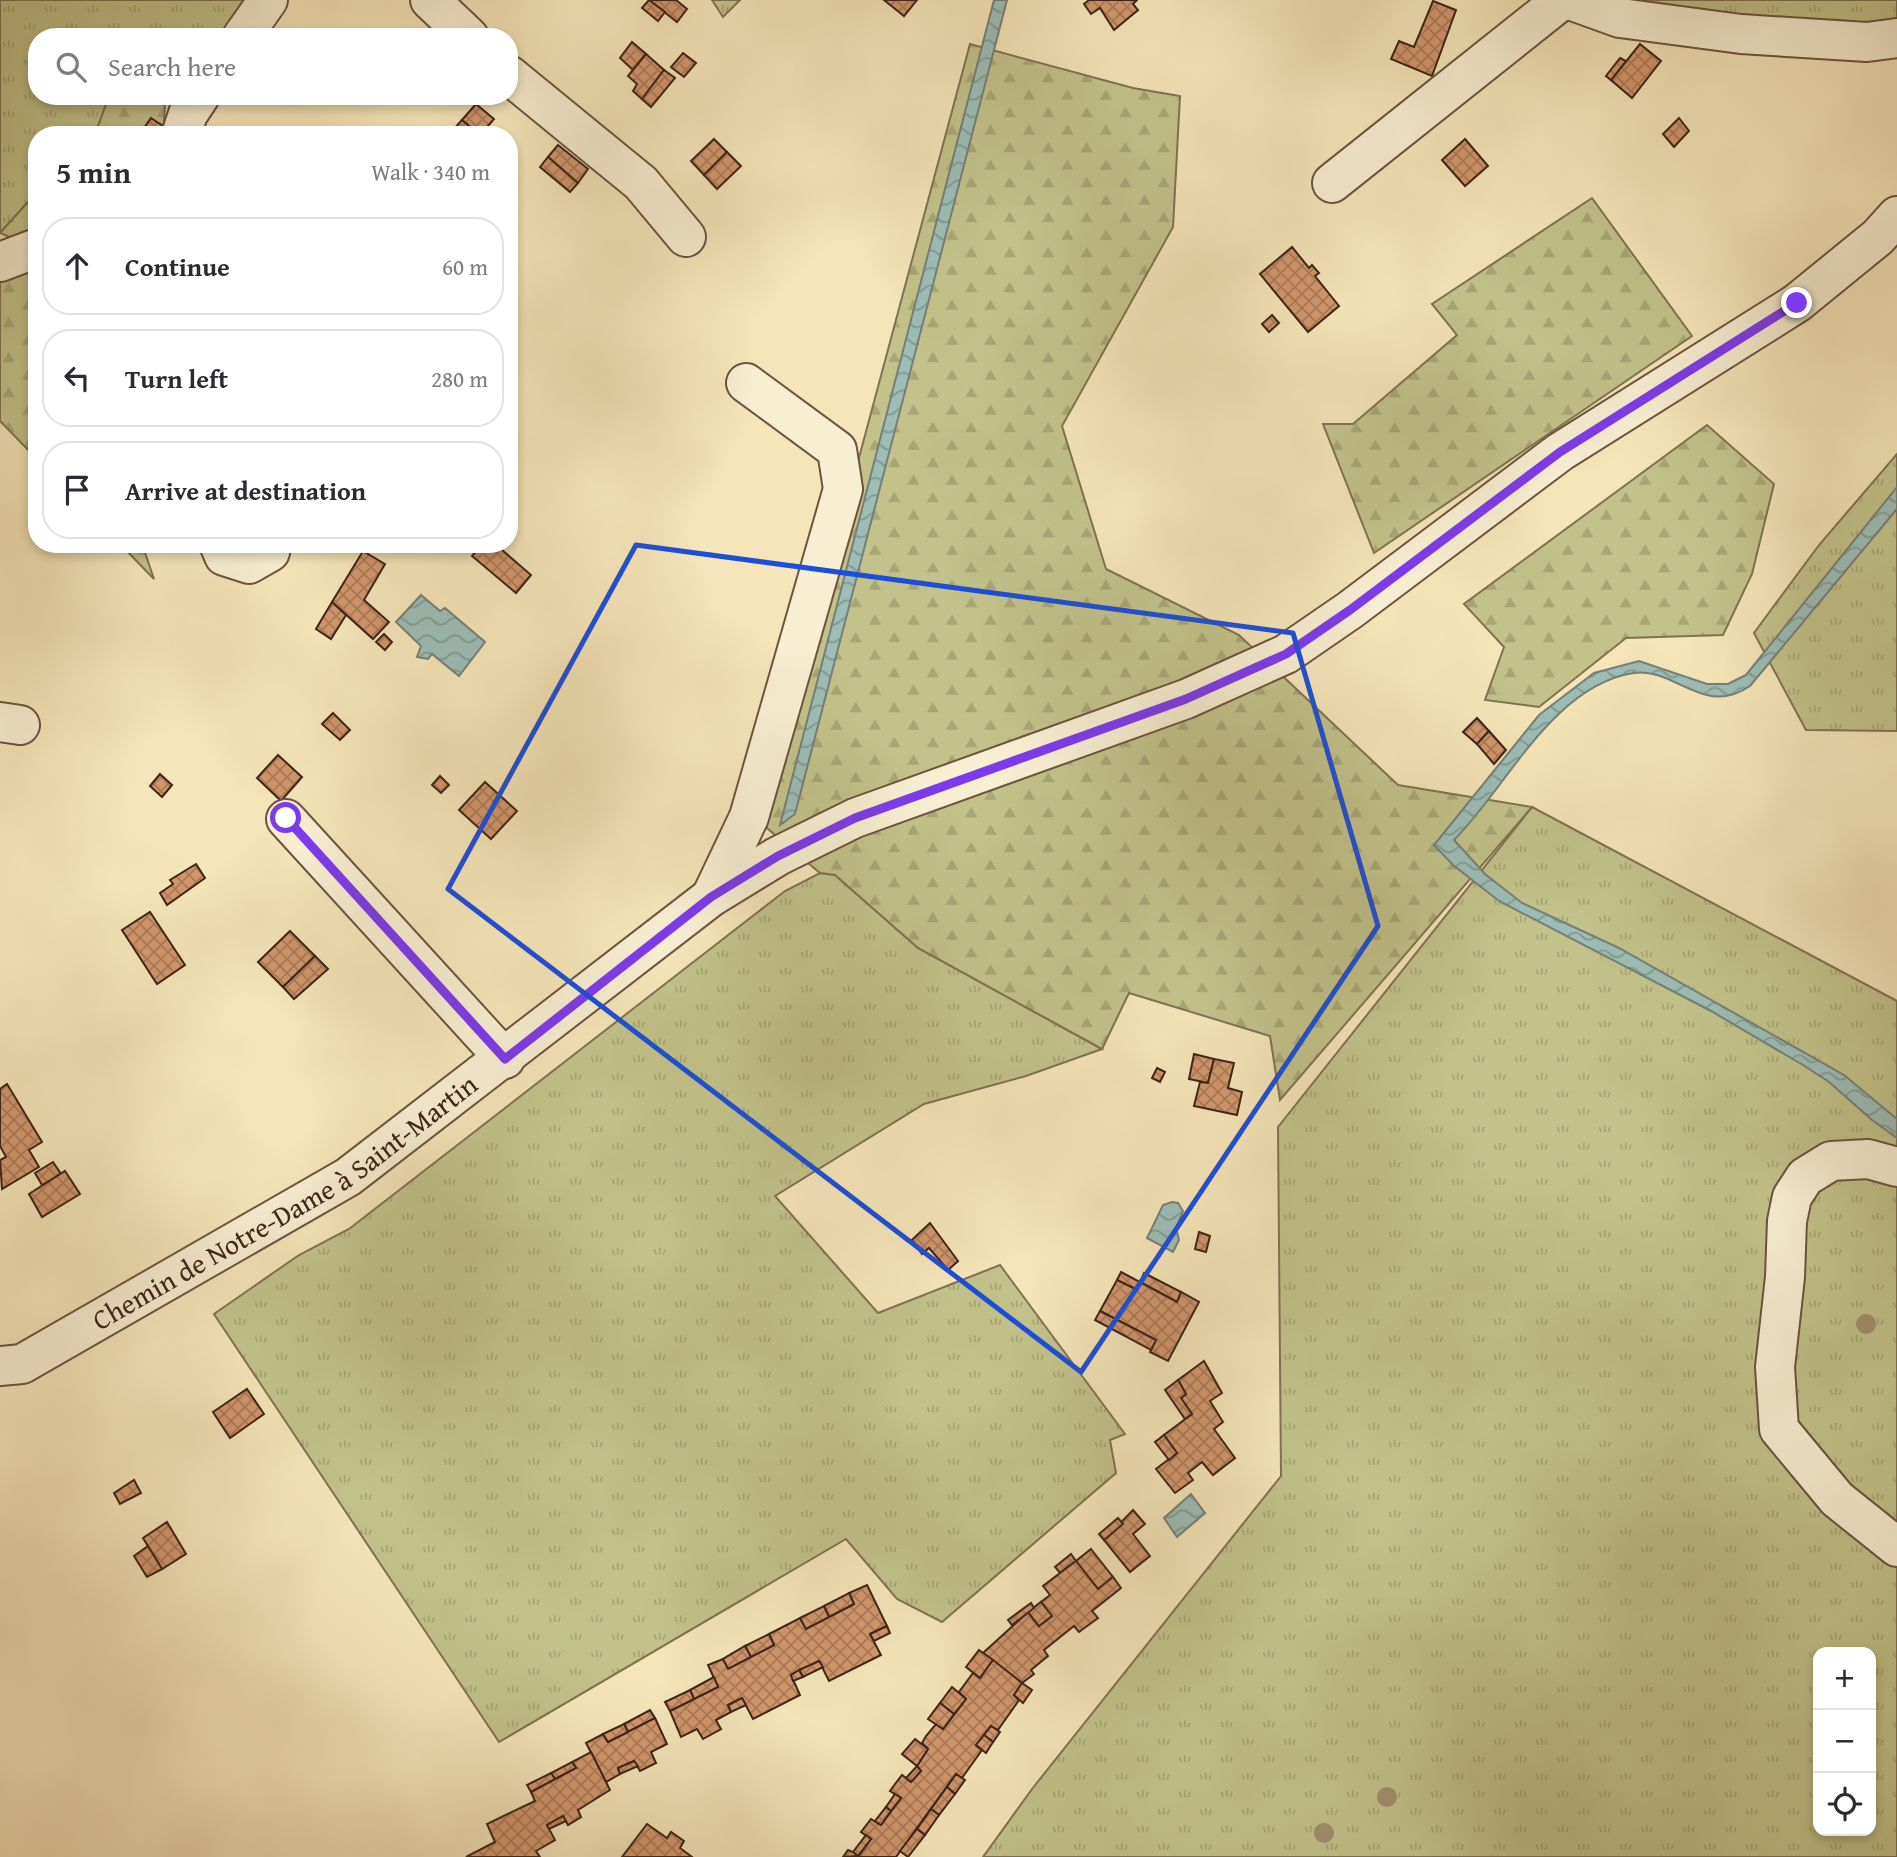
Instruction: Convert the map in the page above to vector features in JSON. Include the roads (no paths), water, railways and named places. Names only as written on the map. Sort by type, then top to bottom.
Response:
[{"type":"street","points":[[248,28],[268,0]]},
{"type":"street","points":[[430,0],[460,28]]},
{"type":"street","points":[[1332,183],[1562,0]]},
{"type":"street","points":[[1570,0],[1620,18],[1741,34],[1867,42],[1897,38]]},
{"type":"street","points":[[518,82],[641,184],[685,237]]},
{"type":"street","points":[[184,126],[194,105]]},
{"type":"street","name":"Chemin de Notre-Dame à Saint-Martin","points":[[7,1369],[348,1177],[505,1059],[711,897],[778,856],[855,818],[1186,699],[1286,654],[1350,610],[1560,452],[1797,303],[1878,237],[1897,216]]},
{"type":"street","points":[[0,262],[28,251]]},
{"type":"street","points":[[711,897],[749,817],[843,489],[837,450],[746,383]]},
{"type":"street","points":[[223,553],[224,556],[248,564],[268,553]]},
{"type":"street","points":[[286,818],[505,1059]]},
{"type":"street","points":[[1897,1167],[1868,1159],[1831,1161],[1805,1177],[1792,1197],[1787,1221],[1785,1277],[1775,1367],[1779,1429],[1837,1499],[1897,1547]]},
{"type":"water","points":[[994,0],[1007,0],[795,814],[780,825]]},
{"type":"water","points":[[1897,487],[1897,509],[1750,686],[1718,697],[1649,673],[1634,673],[1605,681],[1579,697],[1555,717],[1454,840],[1485,874],[1522,903],[1619,948],[1844,1075],[1897,1119],[1897,1138],[1829,1082],[1803,1065],[1711,1011],[1499,901],[1453,865],[1434,845],[1539,715],[1594,673],[1639,661],[1707,684],[1728,684],[1746,675]]},
{"type":"water","points":[[421,595],[440,611],[445,608],[485,642],[459,676],[432,654],[428,659],[417,657],[421,646],[396,622]]},
{"type":"water","points":[[1178,1203],[1183,1211],[1176,1228],[1179,1240],[1173,1252],[1147,1238],[1163,1205]]},
{"type":"water","points":[[1191,1494],[1205,1513],[1177,1537],[1164,1518]]}]
